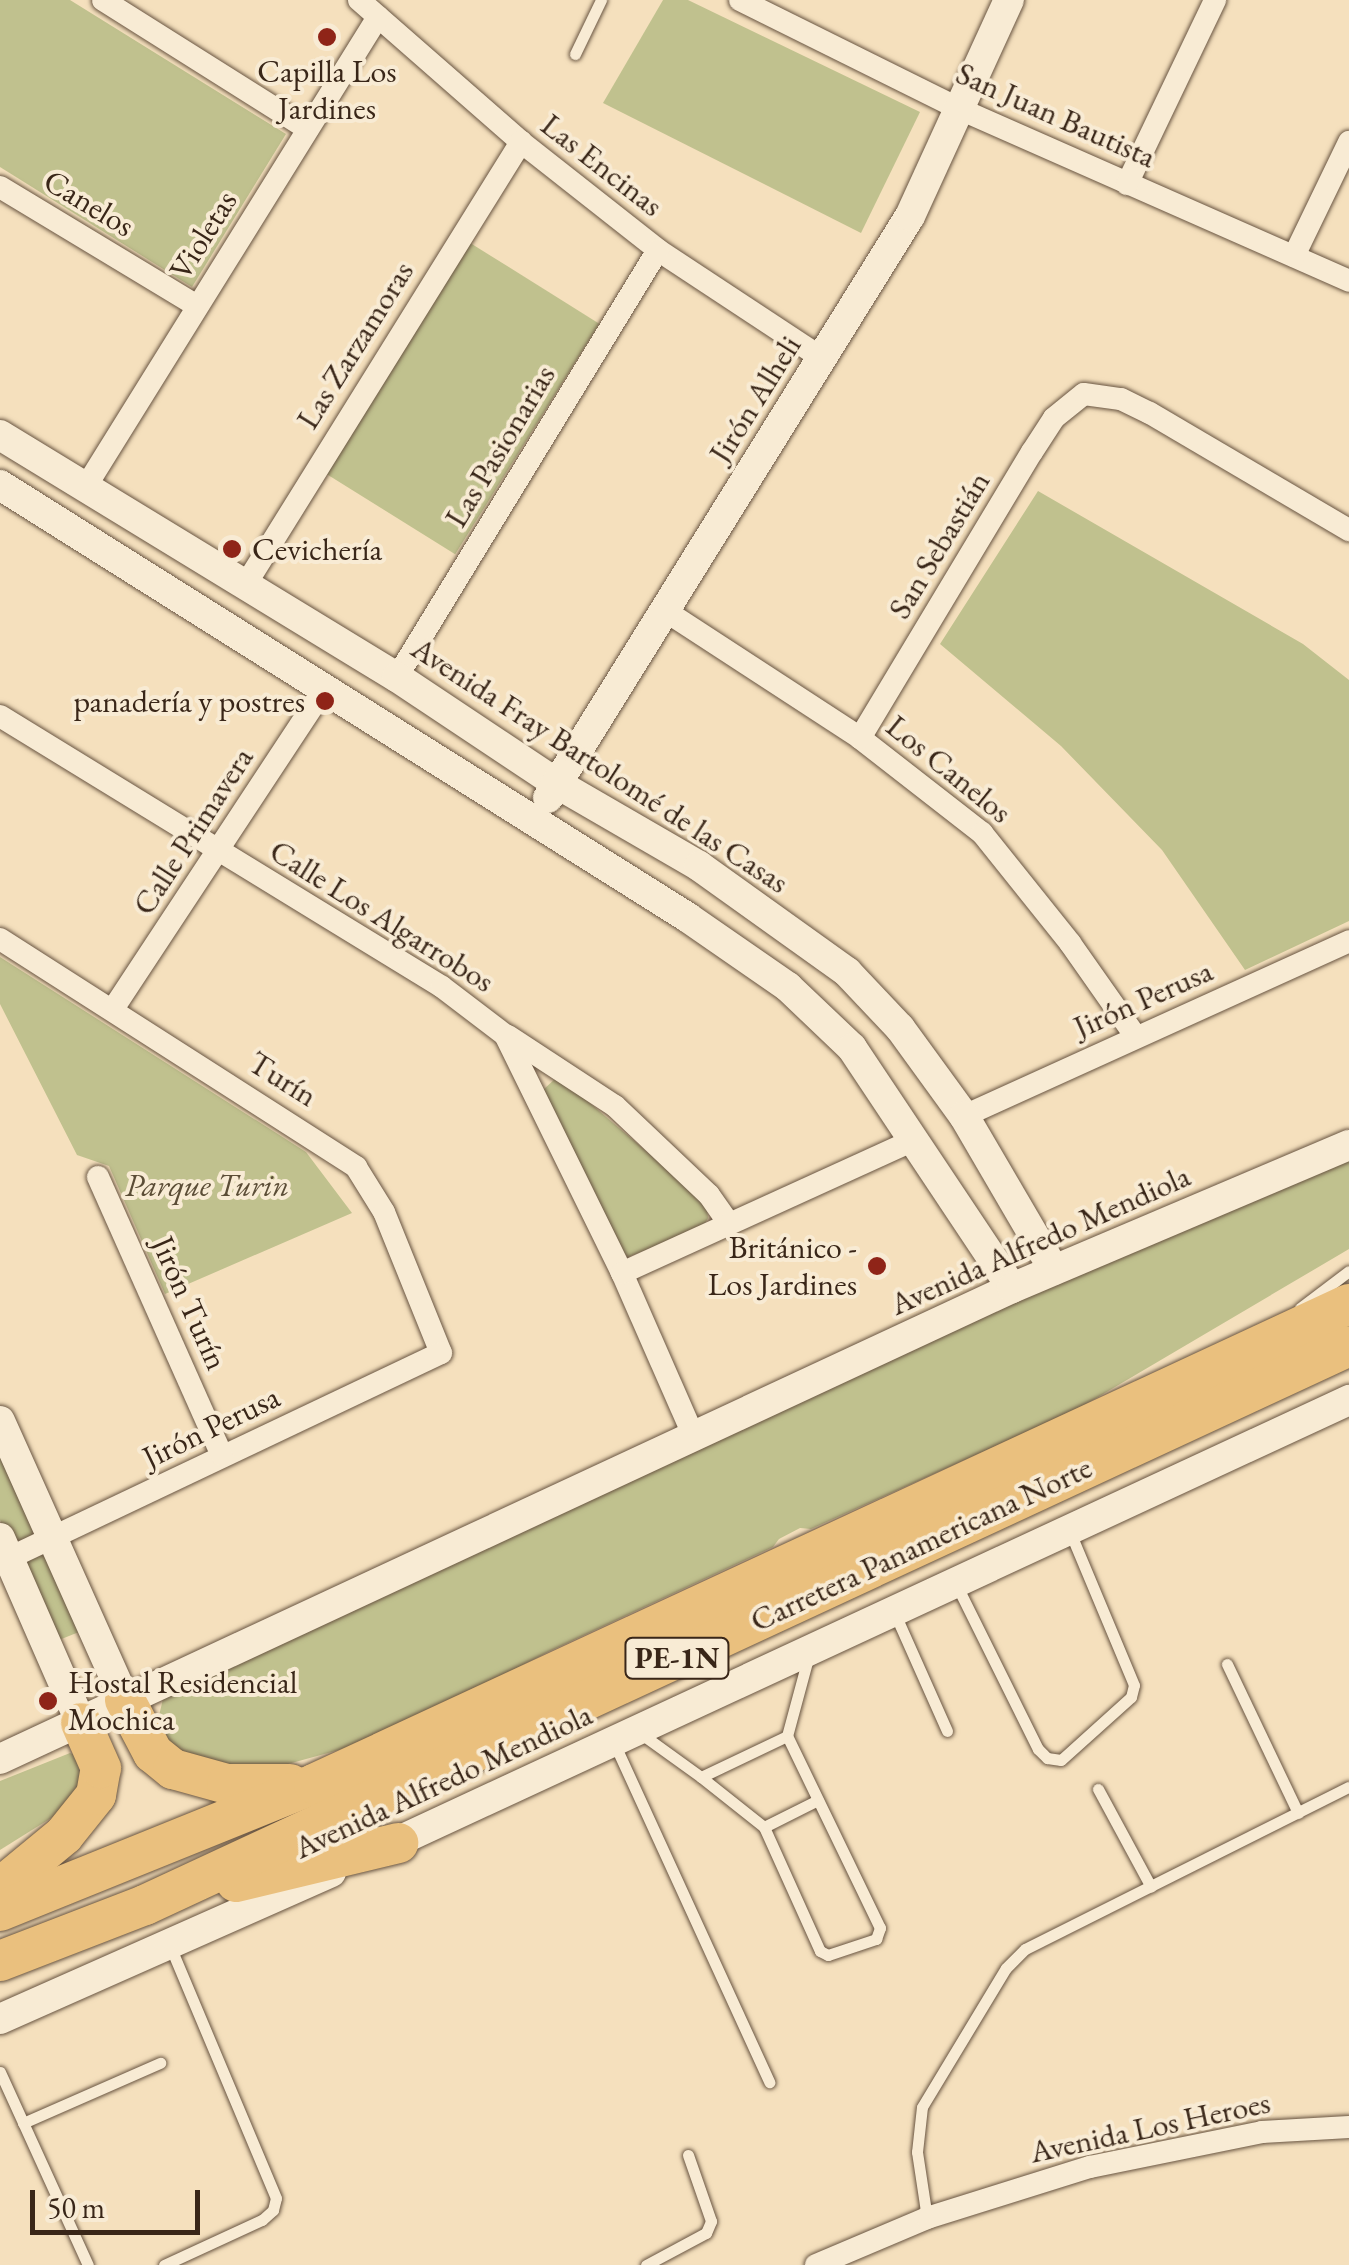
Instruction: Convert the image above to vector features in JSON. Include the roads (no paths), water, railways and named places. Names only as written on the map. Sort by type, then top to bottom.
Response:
[{"type":"highway","name":"Carretera Panamericana Norte","points":[[0,1911],[314,1784],[1349,1304]]},
{"type":"highway","name":"Carretera Panamericana Norte","points":[[0,1961],[145,1905],[1349,1346]]},
{"type":"highway","points":[[125,1700],[153,1753],[184,1774],[227,1784],[314,1784]]},
{"type":"highway","points":[[0,1888],[64,1835],[96,1795],[100,1768],[81,1724]]},
{"type":"highway","points":[[145,1905],[398,1842]]},
{"type":"street","points":[[102,0],[308,129]]},
{"type":"street","name":"Las Encinas","points":[[359,0],[522,142],[658,250],[822,358]]},
{"type":"street","name":"San Juan Bautista","points":[[740,0],[962,110],[1349,281]]},
{"type":"street","name":"Jirón Alheli","points":[[535,822],[556,782],[910,216],[962,110],[1009,0]]},
{"type":"street","points":[[1127,184],[1215,0]]},
{"type":"street","name":"Violetas","points":[[85,488],[378,18]]},
{"type":"street","name":"Las Zarzamoras","points":[[246,584],[522,142]]},
{"type":"street","points":[[1294,256],[1349,142]]},
{"type":"street","name":"Canelos","points":[[0,186],[197,306]]},
{"type":"street","name":"Las Pasionarias","points":[[397,677],[658,250]]},
{"type":"street","name":"San Sebastián","points":[[860,738],[1054,418],[1084,394],[1121,399],[1150,413],[1349,530]]},
{"type":"street","name":"Avenida Fray Bartolomé de las Casas","points":[[0,435],[397,677],[556,782],[699,866],[848,972],[900,1028],[964,1116],[1054,1270]]},
{"type":"street","points":[[0,485],[325,688],[788,986],[852,1048],[1012,1288]]},
{"type":"street","name":"Los Canelos","points":[[664,610],[860,738],[982,834],[1070,943],[1136,1038]]},
{"type":"street","name":"Calle Primavera","points":[[114,1009],[325,688]]},
{"type":"street","name":"Calle Los Algarrobos","points":[[0,716],[442,986],[505,1034],[622,1273],[693,1436]]},
{"type":"street","name":"Turín","points":[[0,939],[356,1166],[384,1212],[440,1354]]},
{"type":"street","name":"Jirón Perusa","points":[[964,1116],[1349,941]]},
{"type":"street","points":[[505,1034],[615,1106],[708,1194],[729,1224]]},
{"type":"street","points":[[622,1273],[916,1139]]},
{"type":"street","name":"Avenida Alfredo Mendiola","points":[[0,1759],[1012,1288],[1349,1145]]},
{"type":"street","name":"Jirón Turín","points":[[98,1177],[222,1456]]},
{"type":"street","name":"Jirón Perusa","points":[[5,1548],[52,1537],[440,1354]]},
{"type":"street","name":"Avenida Alfredo Mendiola","points":[[0,2019],[398,1842],[1349,1400]]},
{"type":"street","points":[[0,1421],[125,1700]]},
{"type":"street","points":[[5,1548],[81,1724]]},
{"type":"street","name":"Avenida Los Heroes","points":[[816,2265],[927,2218],[1090,2167],[1262,2132],[1349,2127]]},
{"type":"lane","points":[[575,54],[601,0]]},
{"type":"lane","points":[[1241,1353],[1349,1271]]},
{"type":"lane","points":[[955,1582],[1038,1749],[1047,1758],[1060,1760],[1131,1697],[1134,1686],[1068,1529]]},
{"type":"lane","points":[[894,1610],[947,1732]]},
{"type":"lane","points":[[625,1736],[701,1777],[764,1828],[820,1950],[828,1955],[876,1939],[880,1928],[786,1736],[810,1648]]},
{"type":"lane","points":[[1227,1664],[1298,1814]]},
{"type":"lane","points":[[625,1736],[769,2082]]},
{"type":"lane","points":[[701,1777],[786,1736]]},
{"type":"lane","points":[[927,2218],[917,2152],[922,2107],[1006,1968],[1025,1950],[1349,1787]]},
{"type":"lane","points":[[1098,1790],[1151,1887]]},
{"type":"lane","points":[[764,1828],[818,1800]]},
{"type":"lane","points":[[164,2265],[262,2220],[273,2210],[276,2198],[169,1944]]},
{"type":"lane","points":[[23,2123],[160,2063]]},
{"type":"lane","points":[[0,2072],[88,2265]]},
{"type":"lane","points":[[646,2265],[706,2233],[711,2221],[688,2155]]},
{"type":"place","name":"Capilla Los Jardines","points":[[327,37]]},
{"type":"place","name":"Cevichería","points":[[232,549]]},
{"type":"place","name":"panadería y postres","points":[[325,701]]},
{"type":"place","name":"Británico - Los Jardines","points":[[877,1266]]},
{"type":"place","name":"Hostal Residencial Mochica","points":[[48,1701]]},
{"type":"park label","name":"Parque Turin","points":[[207,1185]]}]
